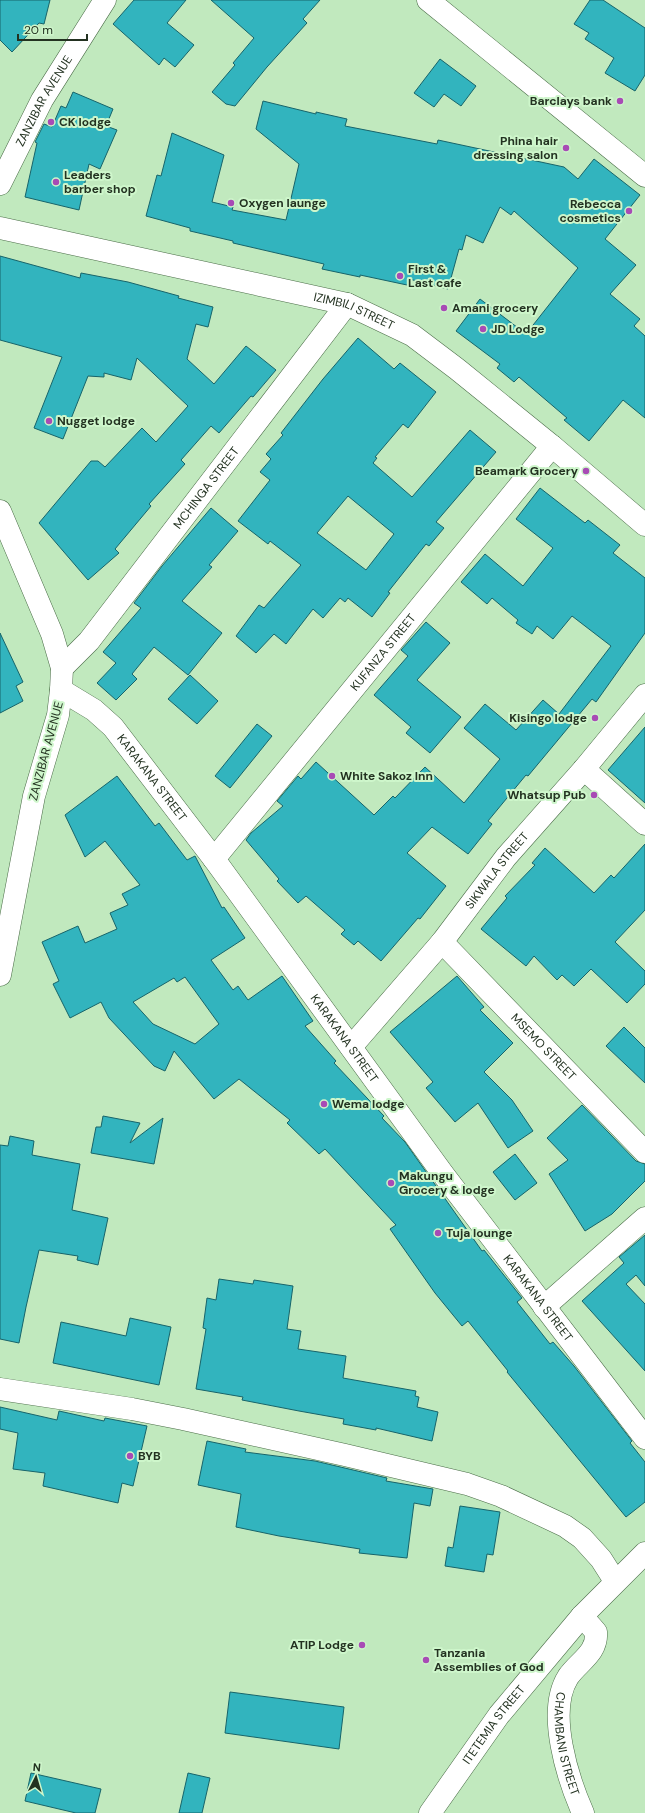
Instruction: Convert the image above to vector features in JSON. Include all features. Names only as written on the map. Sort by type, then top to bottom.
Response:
[{"type":"street","name":"ZANZIBAR AVENUE","points":[[0,184],[42,100],[105,0]]},
{"type":"street","points":[[428,0],[645,176]]},
{"type":"street","name":"IZIMBILI STREET","points":[[0,228],[347,304],[412,335],[457,369],[552,446],[645,526]]},
{"type":"street","name":"MCHINGA STREET","points":[[62,668],[89,641],[347,304]]},
{"type":"street","name":"KUFANZA STREET","points":[[214,859],[552,446]]},
{"type":"street","name":"ZANZIBAR AVENUE","points":[[0,511],[52,634],[62,668],[58,714],[7,893],[0,975]]},
{"type":"street","name":"KARAKANA STREET","points":[[61,690],[94,710],[113,727],[214,859],[443,1174],[544,1308],[645,1438]]},
{"type":"street","name":"SIKWALA STREET","points":[[351,1047],[442,942],[506,857],[584,769],[645,695]]},
{"type":"street","points":[[584,769],[645,824]]},
{"type":"street","name":"MSEMO STREET","points":[[442,942],[645,1152]]},
{"type":"street","points":[[544,1308],[645,1218]]},
{"type":"street","points":[[0,1389],[132,1409],[345,1455],[467,1484],[501,1496],[565,1526],[582,1538],[601,1559],[615,1581]]},
{"type":"street","name":"ITETEMIA STREET","points":[[430,1813],[499,1715],[582,1616],[615,1581],[645,1553]]},
{"type":"street","name":"CHAMBANI STREET","points":[[582,1616],[596,1632],[596,1644],[569,1676],[563,1688],[559,1703],[559,1720],[567,1765],[583,1813]]},
{"type":"building","points":[[0,0],[50,0],[44,24],[39,23],[12,52],[0,40]]},
{"type":"building","points":[[134,0],[186,0],[167,23],[194,45],[175,67],[164,58],[159,65],[113,24]]},
{"type":"building","points":[[211,0],[320,0],[303,19],[307,23],[267,67],[235,106],[226,104],[212,92],[235,65],[233,63],[254,38]]},
{"type":"building","points":[[590,0],[603,0],[645,28],[645,75],[635,91],[605,73],[614,58],[585,39],[589,33],[574,24]]},
{"type":"building","points":[[440,59],[476,86],[461,106],[444,94],[434,107],[414,93]]},
{"type":"building","points":[[73,92],[113,109],[106,126],[117,130],[100,169],[89,164],[79,210],[25,197],[37,143],[35,142],[44,124],[52,127],[61,106],[66,108]]},
{"type":"building","points":[[263,101],[316,114],[316,112],[347,119],[345,126],[437,144],[438,140],[564,167],[578,179],[594,159],[640,195],[605,239],[636,265],[610,294],[640,319],[634,326],[645,336],[645,418],[623,400],[589,441],[564,420],[567,418],[519,377],[514,382],[497,368],[500,364],[456,331],[480,299],[526,334],[578,268],[514,211],[511,215],[500,207],[483,243],[466,235],[462,250],[459,249],[448,289],[409,279],[407,285],[322,269],[324,264],[233,243],[233,241],[190,231],[190,228],[146,216],[157,175],[161,176],[172,133],[224,155],[212,202],[233,207],[232,210],[286,220],[299,164],[256,129]]},
{"type":"building","points":[[0,256],[80,278],[81,273],[128,282],[179,296],[178,298],[213,307],[208,327],[196,324],[187,359],[214,384],[246,346],[276,370],[219,433],[211,426],[181,460],[185,464],[149,504],[151,506],[115,549],[119,553],[88,580],[39,523],[91,461],[98,461],[105,467],[142,428],[156,442],[188,406],[137,358],[131,380],[104,373],[104,377],[88,376],[63,439],[34,428],[62,357],[0,340]]},
{"type":"building","points":[[358,338],[394,369],[400,363],[436,392],[408,428],[403,424],[375,457],[377,458],[373,463],[412,497],[470,430],[496,452],[436,522],[444,528],[429,546],[426,544],[388,592],[390,593],[372,617],[348,598],[345,602],[340,598],[323,618],[313,609],[286,644],[274,634],[256,653],[236,636],[259,605],[264,608],[301,565],[270,541],[268,544],[238,521],[270,480],[260,472],[271,459],[266,454],[283,435],[281,433],[323,379]],"holes":[[[348,496],[394,534],[366,570],[317,533]]]},
{"type":"building","points":[[540,488],[585,523],[588,520],[620,545],[613,553],[645,578],[645,633],[596,702],[592,699],[528,776],[526,775],[488,821],[492,824],[468,854],[432,827],[407,853],[446,886],[420,919],[418,918],[381,961],[358,941],[354,945],[341,934],[345,930],[306,896],[298,903],[277,881],[279,879],[246,840],[251,833],[283,806],[277,801],[298,776],[301,779],[316,762],[374,815],[393,796],[395,798],[425,767],[464,803],[500,759],[464,728],[485,704],[516,730],[543,700],[559,714],[611,646],[572,616],[553,639],[537,626],[532,634],[516,623],[518,620],[492,598],[487,604],[461,582],[485,554],[523,586],[553,548],[516,519]]},
{"type":"building","points":[[211,508],[238,531],[209,565],[212,567],[182,601],[222,633],[188,675],[154,647],[132,674],[137,679],[116,700],[97,683],[116,663],[103,652],[141,608],[134,603],[162,566]]},
{"type":"building","points":[[426,622],[450,643],[417,680],[461,717],[430,753],[406,733],[411,727],[374,695],[408,656],[401,650]]},
{"type":"building","points":[[0,633],[23,682],[16,686],[23,701],[0,713]]},
{"type":"building","points":[[190,675],[218,701],[197,724],[168,699]]},
{"type":"building","points":[[257,724],[272,736],[230,788],[215,776]]},
{"type":"building","points":[[645,727],[645,803],[608,770]]},
{"type":"building","points":[[117,776],[155,826],[159,823],[187,860],[195,856],[222,908],[224,907],[245,938],[211,960],[233,990],[238,986],[248,1000],[282,976],[313,1021],[305,1026],[336,1061],[334,1063],[384,1116],[382,1118],[405,1142],[482,1251],[484,1250],[522,1298],[517,1302],[550,1344],[553,1342],[574,1366],[632,1441],[630,1443],[645,1462],[645,1502],[626,1517],[507,1372],[508,1371],[468,1321],[462,1326],[435,1293],[390,1229],[396,1225],[325,1149],[319,1154],[287,1123],[290,1120],[239,1079],[214,1099],[174,1051],[165,1071],[154,1066],[109,1018],[101,1002],[70,1018],[53,984],[59,981],[42,942],[78,926],[85,943],[117,929],[110,913],[128,905],[122,894],[140,885],[105,841],[85,857],[65,815]],"holes":[[[185,977],[219,1024],[195,1044],[153,1024],[133,1002],[174,978],[177,982]]]},
{"type":"building","points":[[645,844],[645,910],[615,942],[645,971],[645,984],[627,1003],[591,969],[574,986],[562,975],[557,980],[534,956],[526,966],[481,929],[507,898],[505,896],[535,865],[532,863],[545,848],[594,893],[611,875],[614,878]]},
{"type":"building","points":[[457,976],[484,1007],[480,1010],[513,1043],[484,1072],[512,1100],[533,1131],[508,1148],[478,1103],[455,1122],[426,1088],[433,1082],[390,1032]]},
{"type":"building","points":[[624,1027],[645,1048],[645,1083],[606,1046]]},
{"type":"building","points":[[582,1105],[636,1161],[645,1164],[645,1181],[612,1214],[585,1231],[549,1174],[568,1160],[547,1138]]},
{"type":"building","points":[[103,1116],[140,1123],[130,1143],[163,1118],[154,1164],[91,1153],[96,1127],[101,1127]]},
{"type":"building","points":[[10,1136],[34,1141],[32,1155],[80,1164],[72,1210],[108,1218],[98,1265],[77,1260],[78,1256],[39,1250],[19,1343],[0,1339],[0,1145],[8,1146]]},
{"type":"building","points":[[515,1154],[537,1183],[515,1200],[493,1172]]},
{"type":"building","points":[[645,1235],[645,1286],[636,1275],[626,1284],[645,1304],[645,1371],[582,1301],[624,1263],[619,1257]]},
{"type":"building","points":[[219,1279],[253,1284],[254,1280],[293,1286],[287,1329],[301,1331],[298,1349],[346,1356],[343,1378],[416,1391],[415,1396],[419,1397],[417,1407],[438,1412],[432,1441],[376,1428],[376,1430],[343,1424],[344,1419],[242,1400],[243,1397],[196,1389],[206,1329],[203,1328],[207,1298],[216,1300]]},
{"type":"building","points":[[130,1318],[171,1327],[159,1385],[53,1363],[61,1322],[126,1336]]},
{"type":"building","points":[[0,1407],[57,1420],[59,1411],[104,1421],[105,1418],[147,1426],[133,1486],[122,1483],[118,1503],[43,1486],[45,1473],[13,1469],[18,1433],[0,1429]]},
{"type":"building","points":[[207,1441],[246,1449],[245,1452],[315,1461],[387,1478],[386,1481],[433,1489],[430,1506],[414,1503],[407,1558],[359,1553],[360,1549],[279,1536],[236,1527],[241,1494],[198,1485]]},
{"type":"building","points":[[460,1506],[500,1512],[493,1555],[487,1554],[484,1572],[445,1566],[448,1547],[453,1548]]},
{"type":"building","points":[[230,1692],[344,1707],[339,1749],[225,1733]]},
{"type":"building","points":[[31,1773],[101,1789],[95,1813],[76,1813],[25,1801]]},
{"type":"building","points":[[188,1773],[210,1778],[202,1813],[179,1813]]},
{"type":"place","name":"Barclays bank","points":[[620,101]]},
{"type":"place","name":"CK lodge","points":[[51,122]]},
{"type":"place","name":"Phina hair dressing salon","points":[[566,148]]},
{"type":"place","name":"Leaders barber shop","points":[[56,182]]},
{"type":"place","name":"Oxygen launge","points":[[231,203]]},
{"type":"place","name":"Rebecca cosmetics","points":[[629,211]]},
{"type":"place","name":"First & Last cafe","points":[[400,276]]},
{"type":"place","name":"Amani grocery","points":[[444,308]]},
{"type":"place","name":"JD Lodge","points":[[483,329]]},
{"type":"place","name":"Nugget lodge","points":[[49,421]]},
{"type":"place","name":"Beamark Grocery","points":[[586,471]]},
{"type":"place","name":"Kisingo lodge","points":[[595,718]]},
{"type":"place","name":"White Sakoz Inn","points":[[332,776]]},
{"type":"place","name":"Whatsup Pub","points":[[594,795]]},
{"type":"place","name":"Wema lodge","points":[[324,1104]]},
{"type":"place","name":"Makungu Grocery & lodge","points":[[391,1183]]},
{"type":"place","name":"Tuja lounge","points":[[438,1233]]},
{"type":"place","name":"BYB","points":[[130,1456]]},
{"type":"place","name":"ATIP Lodge","points":[[362,1645]]},
{"type":"place","name":"Tanzania Assemblies of God","points":[[426,1660]]}]
